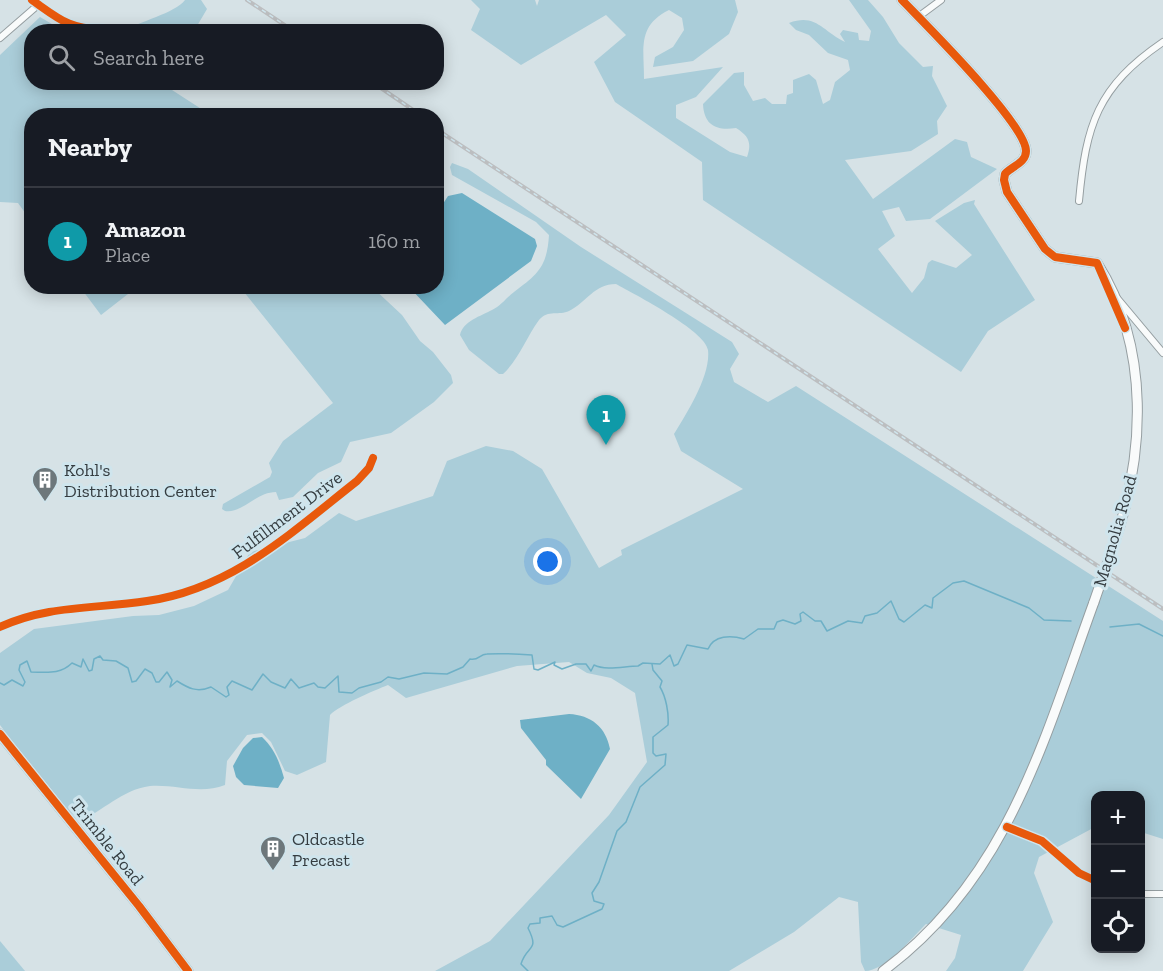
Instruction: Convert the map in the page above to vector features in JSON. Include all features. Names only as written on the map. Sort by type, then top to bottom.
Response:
[{"type":"street","points":[[32,0],[58,20],[68,24]]},
{"type":"street","name":"Magnolia Road","points":[[883,971],[942,917],[987,859],[1007,827],[1033,770],[1113,547],[1132,478],[1138,430],[1136,375],[1125,328],[1097,263],[1055,257],[1045,249],[1005,187],[1005,174],[1024,159],[1026,152],[1019,135],[986,91],[902,0]]},
{"type":"street","points":[[918,17],[941,0]]},
{"type":"street","points":[[0,38],[38,4]]},
{"type":"street","points":[[1079,201],[1085,149],[1095,115],[1122,75],[1163,43]]},
{"type":"street","points":[[1110,291],[1163,353]]},
{"type":"street","name":"Fulfillment Drive","points":[[0,627],[18,619],[52,610],[147,601],[186,593],[232,574],[263,555],[357,481],[369,468],[373,458]]},
{"type":"street","name":"Trimble Road","points":[[0,734],[188,971]]},
{"type":"street","points":[[1007,827],[1030,834],[1042,841],[1079,873],[1091,878]]},
{"type":"street","points":[[1145,894],[1163,894]]},
{"type":"shaded area","points":[[185,0],[201,0],[207,9],[198,24],[139,24],[165,13]]},
{"type":"shaded area","points":[[471,0],[535,0],[537,6],[539,0],[735,0],[738,12],[729,34],[693,61],[653,67],[655,57],[673,47],[684,30],[682,18],[669,10],[659,16],[652,23],[644,39],[644,79],[723,67],[696,97],[676,105],[676,118],[730,152],[747,157],[749,144],[747,137],[736,128],[712,125],[706,117],[703,104],[734,73],[744,72],[744,85],[753,101],[765,98],[772,104],[786,104],[787,95],[793,93],[793,80],[809,74],[816,80],[823,104],[830,100],[835,82],[850,70],[848,60],[828,53],[809,35],[796,30],[789,23],[806,20],[845,42],[840,34],[843,30],[858,33],[859,40],[869,41],[871,31],[849,0],[868,0],[883,17],[899,43],[923,67],[933,66],[932,76],[947,106],[937,121],[938,134],[911,151],[845,160],[873,199],[955,139],[967,142],[971,157],[997,169],[930,219],[906,221],[899,207],[882,211],[895,236],[878,249],[912,293],[924,278],[928,263],[932,260],[956,268],[972,255],[935,221],[964,203],[975,200],[974,204],[1035,300],[988,331],[961,372],[703,200],[702,162],[615,102],[594,62],[626,35],[606,15],[521,65],[471,30],[480,9]]},
{"type":"shaded area","points":[[40,17],[52,24],[33,24]]},
{"type":"shaded area","points":[[24,32],[24,90],[172,90],[200,108],[24,108],[24,211],[18,203],[0,202],[0,55]]},
{"type":"shaded area","points":[[452,163],[468,169],[581,247],[732,342],[739,354],[730,369],[734,382],[768,402],[796,386],[1163,621],[1163,839],[1145,833],[1145,791],[1091,791],[1091,829],[1039,857],[1034,873],[1053,922],[1023,971],[946,971],[955,958],[961,935],[926,924],[889,960],[873,970],[865,971],[861,962],[858,902],[839,897],[794,932],[729,971],[435,971],[490,941],[609,815],[647,762],[635,693],[611,678],[587,673],[569,662],[517,666],[406,698],[388,685],[366,694],[330,715],[326,762],[297,775],[285,771],[271,742],[262,733],[247,735],[227,761],[225,785],[206,789],[160,786],[140,788],[121,796],[79,821],[49,790],[0,725],[0,653],[34,629],[133,616],[159,615],[194,606],[228,590],[250,552],[305,538],[339,513],[356,521],[433,496],[447,461],[486,446],[513,451],[542,469],[599,568],[622,555],[621,550],[743,489],[681,451],[674,434],[697,394],[706,371],[708,350],[704,342],[683,323],[616,284],[596,290],[569,311],[542,317],[514,362],[503,374],[499,374],[469,350],[460,335],[462,330],[473,320],[498,306],[540,269],[546,255],[549,235],[536,222],[452,175],[450,167]]},
{"type":"shaded area","points":[[85,294],[128,294],[101,315]]},
{"type":"shaded area","points":[[246,294],[380,294],[402,315],[420,341],[433,352],[451,375],[453,383],[434,402],[391,433],[350,442],[341,462],[318,473],[293,497],[279,500],[276,492],[269,493],[237,509],[225,511],[222,509],[223,504],[270,477],[272,472],[269,463],[283,441],[333,403]]},
{"type":"shaded area","points":[[0,941],[25,971],[0,971]]},
{"type":"water","points":[[462,193],[535,239],[537,246],[531,261],[445,325],[416,294],[444,294],[444,202],[448,196]]},
{"type":"water","points":[[569,714],[584,717],[596,724],[605,734],[610,749],[581,799],[546,765],[546,760],[521,728],[520,720]]},
{"type":"water","points":[[262,737],[273,751],[284,778],[278,788],[244,785],[236,777],[233,766],[243,748],[253,738]]},
{"type":"waterway","points":[[0,683],[4,685],[12,680],[23,686],[25,682],[19,670],[20,665],[27,661],[31,672],[47,672],[58,671],[72,663],[81,667],[83,659],[89,671],[92,670],[94,659],[100,656],[103,660],[116,661],[128,668],[132,682],[136,681],[145,669],[152,673],[156,682],[159,682],[167,672],[172,680],[170,687],[177,681],[193,689],[201,690],[211,687],[226,697],[229,695],[227,687],[232,681],[252,690],[263,674],[271,682],[285,688],[291,679],[299,688],[314,683],[318,687],[325,688],[338,676],[339,692],[352,693],[388,677],[399,679],[424,673],[447,674],[463,667],[470,659],[487,654],[532,655],[534,669],[538,670],[555,662],[554,665],[562,669],[576,664],[586,664],[591,671],[594,665],[610,668],[638,666],[643,663],[660,664],[670,655],[674,666],[678,664],[687,645],[708,649],[714,641],[723,637],[744,639],[758,629],[774,629],[777,622],[783,620],[795,624],[801,621],[800,614],[803,612],[815,621],[821,621],[827,631],[848,621],[862,623],[865,616],[877,613],[891,601],[899,619],[904,622],[925,605],[932,608],[933,598],[953,583],[964,581],[1029,608],[1044,620],[1071,621]]},
{"type":"waterway","points":[[1110,627],[1139,624],[1163,636]]},
{"type":"waterway","points":[[528,971],[521,964],[533,945],[528,928],[530,924],[540,923],[540,918],[552,916],[557,925],[563,927],[602,909],[604,904],[594,901],[592,893],[599,882],[617,831],[626,822],[640,787],[665,765],[666,754],[656,756],[653,753],[653,737],[668,725],[668,720],[660,687],[662,681],[653,670],[652,664]]},
{"type":"railway","points":[[247,0],[283,24]]},
{"type":"railway","points":[[384,90],[410,108]]},
{"type":"railway","points":[[444,134],[1163,609]]},
{"type":"cycle path","points":[[32,0],[70,24]]},
{"type":"cycle path","points":[[902,0],[973,74],[1010,119],[1022,138],[1026,151],[1024,159],[1005,174],[1007,192],[1045,249],[1055,257],[1097,263],[1125,328]]},
{"type":"cycle path","points":[[0,627],[54,611],[147,601],[207,584],[260,556],[284,538],[357,481],[369,468],[373,458]]},
{"type":"cycle path","points":[[0,734],[139,906],[188,971]]},
{"type":"cycle path","points":[[1007,827],[1042,841],[1079,873],[1091,879]]},
{"type":"place","name":"Amazon","points":[[606,445]]},
{"type":"place","name":"Kohl's Distribution Center","points":[[45,503]]},
{"type":"place","name":"Oldcastle Precast","points":[[273,872]]}]
